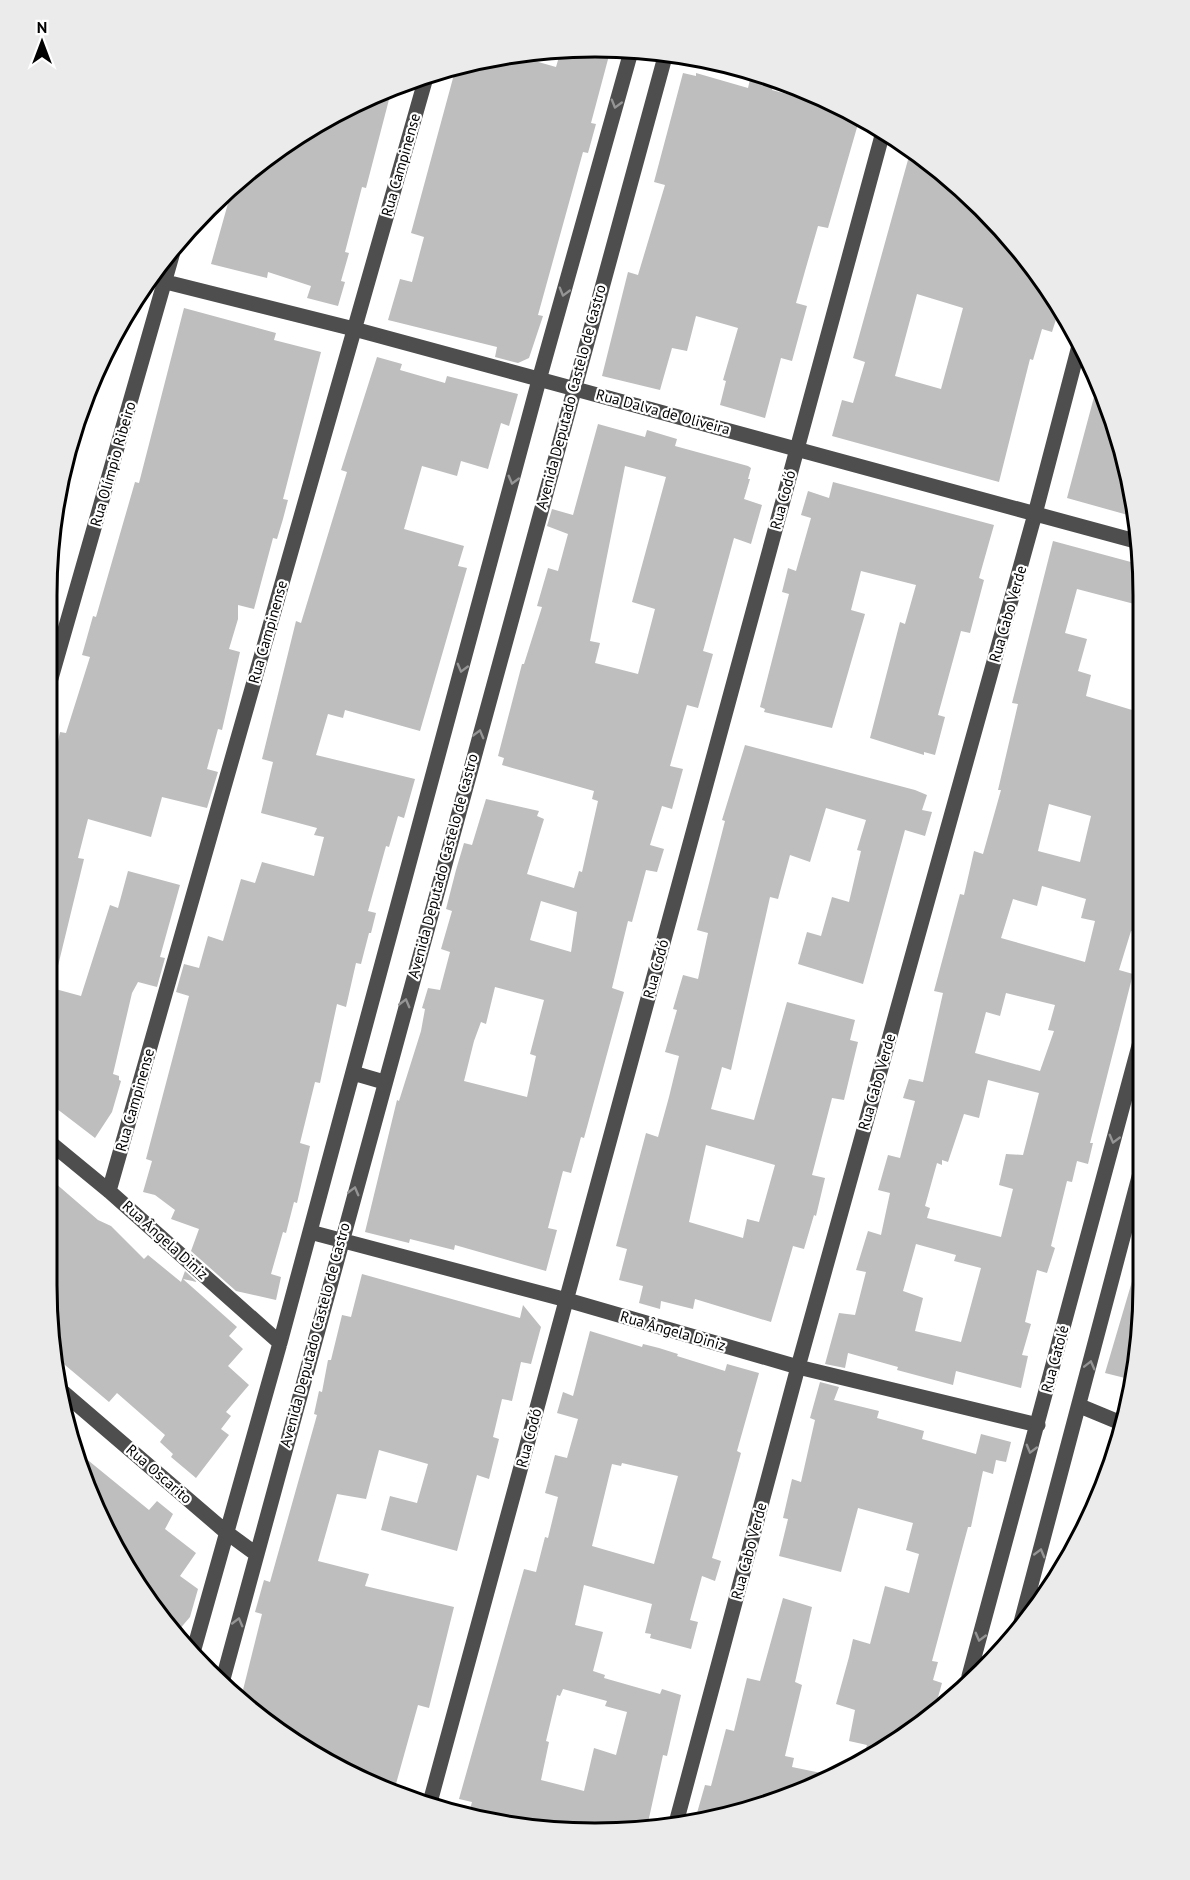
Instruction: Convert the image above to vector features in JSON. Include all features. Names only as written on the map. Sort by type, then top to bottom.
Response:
[{"type":"street","name":"Avenida Deputado Castelo de Castro","points":[[195,1644],[280,1343],[539,380],[629,58]]},
{"type":"street","name":"Avenida Deputado Castelo de Castro","points":[[224,1674],[664,62]]},
{"type":"street","name":"Rua Campinense","points":[[109,1191],[424,85]]},
{"type":"street","name":"Rua Codó","points":[[431,1797],[881,140]]},
{"type":"street","name":"Rua Olímpio Ribeiro","points":[[57,658],[170,265]]},
{"type":"street","name":"Rua Dalva de Oliveira","points":[[159,280],[797,448],[1130,539]]},
{"type":"street","name":"Rua Cabo Verde","points":[[678,1816],[798,1366],[1035,514],[1077,355]]},
{"type":"street","name":"Rua Catolé","points":[[971,1669],[1133,1068]]},
{"type":"street","points":[[353,1073],[384,1082]]},
{"type":"street","name":"Rua Ângela Diniz","points":[[57,1148],[109,1191],[280,1343]]},
{"type":"street","points":[[1025,1609],[1133,1200]]},
{"type":"street","name":"Rua Ângela Diniz","points":[[310,1232],[567,1300],[798,1366],[1038,1425]]},
{"type":"street","name":"Rua Oscarito","points":[[69,1397],[226,1532],[256,1554]]},
{"type":"street","points":[[1080,1407],[1116,1421]]},
{"type":"building","points":[[608,57],[591,123],[596,124],[588,153],[583,152],[538,315],[543,316],[529,358],[518,363],[495,357],[497,347],[388,320],[400,279],[412,282],[424,237],[411,233],[454,76],[490,67],[534,61],[556,67],[559,58]]},
{"type":"building","points":[[683,73],[696,76],[696,73],[748,88],[750,80],[768,86],[773,88],[772,90],[799,97],[833,112],[858,125],[828,228],[818,226],[796,303],[807,306],[792,361],[781,358],[765,418],[720,405],[726,381],[723,380],[738,328],[696,316],[687,351],[672,348],[660,390],[602,376],[628,272],[638,275],[665,185],[654,182]]},
{"type":"building","points":[[389,98],[366,188],[362,187],[345,252],[349,253],[341,281],[345,282],[338,306],[307,298],[311,286],[268,272],[267,278],[211,264],[228,202],[240,191],[267,168],[326,129]]},
{"type":"building","points":[[909,158],[950,191],[999,240],[1022,267],[1056,319],[1052,332],[1042,329],[1033,360],[1030,359],[999,482],[832,436],[842,400],[853,403],[865,362],[853,358]],"holes":[[[917,294],[963,308],[941,389],[895,376]]]},
{"type":"building","points":[[184,308],[276,333],[274,340],[321,352],[283,499],[288,500],[277,539],[273,538],[254,609],[238,605],[238,619],[229,649],[240,652],[222,730],[218,729],[207,769],[218,772],[207,808],[162,797],[151,837],[88,819],[78,858],[84,859],[57,970],[57,746],[60,732],[66,733],[90,657],[82,655],[93,616],[96,617],[135,482],[139,483]]},
{"type":"building","points":[[377,357],[402,364],[400,370],[445,383],[447,376],[518,394],[509,426],[501,423],[488,469],[461,461],[457,476],[422,466],[404,529],[464,546],[458,566],[467,568],[420,731],[345,710],[343,718],[328,714],[316,755],[415,779],[404,818],[398,816],[389,847],[386,846],[368,911],[376,913],[361,964],[356,963],[346,1007],[337,1004],[320,1083],[315,1082],[300,1143],[310,1146],[297,1203],[294,1202],[286,1233],[283,1232],[271,1274],[281,1277],[276,1300],[236,1291],[191,1251],[199,1229],[171,1219],[175,1210],[155,1195],[143,1192],[152,1161],[146,1159],[189,996],[176,992],[184,964],[199,968],[208,936],[223,941],[241,879],[255,883],[262,862],[314,876],[324,837],[314,835],[317,828],[261,813],[273,762],[262,759],[296,621],[301,623],[347,472],[341,470]]},
{"type":"building","points":[[1094,396],[1115,456],[1127,515],[1067,498]]},
{"type":"building","points":[[598,424],[645,437],[647,430],[677,439],[675,446],[748,466],[751,468],[748,479],[750,479],[744,499],[762,505],[751,544],[734,538],[703,651],[713,654],[698,708],[687,705],[670,766],[683,769],[672,809],[662,806],[650,845],[664,849],[657,872],[646,870],[632,922],[628,921],[612,988],[624,992],[584,1138],[581,1137],[571,1173],[563,1171],[548,1228],[557,1230],[546,1271],[455,1245],[454,1250],[410,1239],[409,1243],[365,1232],[397,1100],[399,1101],[421,1031],[425,1009],[422,1008],[428,988],[440,990],[450,952],[441,949],[452,911],[446,909],[456,870],[464,843],[472,845],[486,799],[539,811],[537,816],[544,819],[527,874],[574,888],[579,871],[582,872],[598,801],[592,799],[594,791],[502,765],[504,758],[498,756],[522,664],[524,664],[542,607],[537,606],[548,568],[558,571],[568,534],[547,526],[552,509],[573,515]],"holes":[[[625,466],[666,477],[632,602],[655,609],[638,674],[595,663],[600,643],[590,641]],[[541,901],[577,912],[571,952],[530,940]],[[495,987],[544,1000],[530,1054],[536,1056],[527,1097],[464,1081],[481,1022],[486,1024]]]},
{"type":"building","points":[[833,482],[994,525],[979,578],[984,580],[970,633],[961,631],[938,715],[945,717],[935,755],[924,752],[924,755],[870,738],[900,622],[905,624],[916,585],[861,571],[851,610],[865,614],[832,728],[764,712],[765,709],[760,707],[789,594],[782,592],[788,568],[796,571],[811,518],[801,515],[808,491],[829,498]]},
{"type":"building","points":[[1053,541],[1132,562],[1133,604],[1077,589],[1065,633],[1087,639],[1078,671],[1091,675],[1086,696],[1133,710],[1133,931],[1131,931],[1119,970],[1133,974],[1090,1143],[1093,1143],[1088,1164],[1077,1161],[1072,1182],[1067,1181],[1051,1246],[1055,1248],[1047,1273],[1037,1270],[1025,1322],[1031,1324],[1022,1355],[1028,1356],[1021,1388],[956,1371],[953,1385],[897,1370],[898,1367],[848,1353],[845,1368],[825,1364],[839,1313],[855,1315],[866,1272],[856,1270],[868,1231],[881,1235],[890,1193],[878,1190],[888,1155],[900,1158],[915,1101],[903,1098],[909,1079],[923,1082],[943,993],[934,991],[960,894],[964,895],[974,851],[983,854],[1001,790],[998,790],[1018,704],[1012,703]],"holes":[[[1049,804],[1091,816],[1080,862],[1038,851]],[[1042,886],[1086,899],[1081,918],[1095,921],[1085,962],[1001,938],[1013,899],[1037,906]],[[1006,993],[1055,1005],[1048,1030],[1054,1031],[1040,1071],[975,1053],[986,1012],[1000,1016]],[[988,1080],[1039,1093],[1023,1155],[1006,1154],[999,1185],[1013,1189],[1001,1237],[927,1218],[930,1208],[925,1206],[937,1163],[942,1165],[942,1160],[948,1162],[964,1114],[979,1118]],[[916,1244],[956,1255],[954,1261],[981,1268],[961,1342],[915,1331],[923,1298],[903,1291]]]},
{"type":"building","points":[[745,745],[915,790],[927,795],[922,810],[932,812],[925,836],[905,830],[863,984],[798,964],[807,932],[821,936],[832,897],[849,902],[861,851],[857,850],[866,820],[826,808],[810,862],[790,855],[778,899],[770,897],[731,1070],[722,1067],[711,1109],[754,1120],[787,1002],[855,1020],[850,1040],[858,1042],[844,1100],[832,1098],[812,1175],[825,1178],[816,1216],[814,1215],[804,1249],[793,1246],[771,1322],[695,1299],[693,1309],[661,1301],[660,1309],[639,1303],[643,1286],[619,1280],[627,1249],[616,1246],[646,1133],[658,1137],[679,1056],[665,1052],[677,1010],[673,1009],[683,975],[698,979],[708,933],[697,930],[725,821],[722,820]],"holes":[[[706,1145],[775,1165],[759,1222],[747,1219],[743,1238],[689,1222]]]},
{"type":"building","points":[[128,871],[180,885],[160,957],[165,958],[157,987],[138,982],[132,993],[113,1074],[119,1076],[121,1081],[112,1112],[95,1138],[57,1109],[57,989],[81,996],[110,905],[118,908]]},
{"type":"building","points":[[57,1185],[98,1220],[111,1226],[144,1259],[148,1255],[181,1282],[185,1271],[197,1282],[183,1279],[237,1327],[229,1336],[243,1349],[228,1366],[249,1385],[226,1412],[231,1416],[221,1429],[229,1435],[196,1478],[171,1457],[173,1454],[160,1442],[165,1435],[117,1393],[109,1402],[63,1364],[58,1320]]},
{"type":"building","points":[[362,1274],[520,1318],[523,1305],[541,1327],[531,1364],[521,1362],[512,1401],[502,1399],[493,1437],[499,1439],[489,1479],[477,1475],[457,1551],[381,1530],[390,1496],[417,1503],[428,1464],[379,1450],[366,1499],[337,1494],[318,1561],[369,1574],[365,1586],[454,1607],[429,1708],[418,1705],[396,1784],[357,1768],[326,1751],[267,1712],[243,1691],[262,1614],[255,1612],[264,1580],[270,1582],[317,1415],[314,1414],[319,1391],[322,1392],[328,1360],[331,1360],[342,1315],[351,1317]]},
{"type":"building","points":[[1133,1278],[1132,1320],[1125,1378],[1105,1373]]},
{"type":"building","points":[[590,1331],[642,1347],[643,1344],[659,1348],[725,1371],[727,1364],[759,1373],[737,1451],[741,1453],[712,1558],[721,1561],[715,1581],[702,1576],[690,1620],[698,1622],[691,1649],[650,1638],[651,1634],[645,1633],[652,1604],[584,1585],[575,1625],[603,1632],[593,1671],[605,1675],[604,1678],[660,1694],[662,1689],[681,1695],[667,1756],[663,1755],[649,1820],[595,1823],[560,1822],[490,1813],[470,1808],[472,1802],[459,1799],[524,1569],[536,1572],[545,1537],[548,1538],[558,1497],[545,1493],[555,1455],[567,1458],[578,1419],[557,1413],[563,1392],[573,1396]],"holes":[[[622,1463],[678,1476],[654,1564],[592,1546],[612,1464],[621,1466]],[[563,1689],[607,1701],[605,1706],[627,1712],[616,1755],[594,1748],[584,1791],[541,1780],[549,1742],[546,1741],[557,1695],[560,1696]]]},
{"type":"building","points":[[820,1382],[839,1387],[834,1400],[879,1411],[877,1418],[924,1431],[922,1439],[976,1454],[981,1434],[1011,1442],[1006,1462],[996,1460],[993,1474],[983,1471],[971,1527],[968,1527],[932,1661],[938,1662],[933,1680],[942,1683],[937,1700],[865,1750],[867,1745],[849,1741],[855,1710],[836,1704],[853,1639],[870,1644],[885,1586],[909,1593],[919,1554],[906,1550],[913,1523],[858,1508],[841,1572],[779,1556],[788,1519],[783,1518],[792,1479],[801,1482],[815,1420],[810,1418]]},
{"type":"building","points":[[86,1459],[149,1510],[157,1501],[173,1514],[165,1529],[196,1553],[180,1576],[198,1589],[190,1617],[181,1628],[148,1584],[112,1523]]},
{"type":"building","points":[[783,1598],[812,1607],[795,1682],[802,1685],[785,1756],[794,1758],[792,1767],[821,1773],[768,1794],[697,1813],[705,1785],[711,1786],[726,1729],[734,1731],[747,1678],[760,1681]]}]
